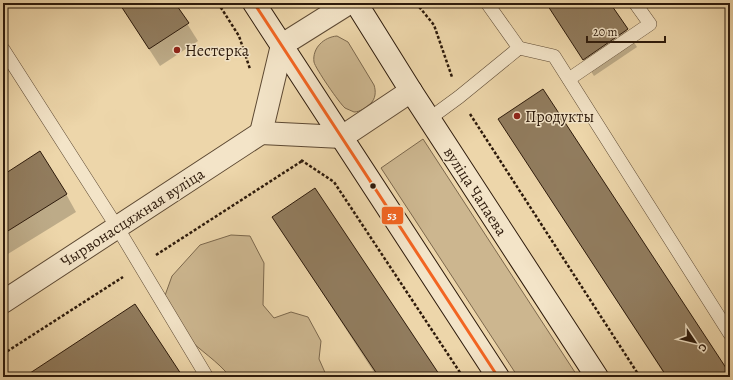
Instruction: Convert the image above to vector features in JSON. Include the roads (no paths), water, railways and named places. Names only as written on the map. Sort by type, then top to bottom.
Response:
[{"type":"main road","points":[[254,3],[498,377]]},
{"type":"main road","points":[[349,3],[282,45],[261,133],[342,137],[410,91]]},
{"type":"main road","name":"вуліца Чапаева","points":[[356,3],[410,91],[597,377]]},
{"type":"main road","name":"Чырвонасцяжная вуліца","points":[[3,302],[261,133]]},
{"type":"lane","points":[[487,3],[519,48],[554,56],[730,334]]},
{"type":"lane","points":[[569,79],[650,24],[635,3]]},
{"type":"lane","points":[[429,119],[459,97],[519,48]]},
{"type":"lane","points":[[3,49],[117,227],[207,377]]},
{"type":"place","name":"Нестерка","points":[[177,50]]},
{"type":"place","name":"Продукты","points":[[517,116]]}]
